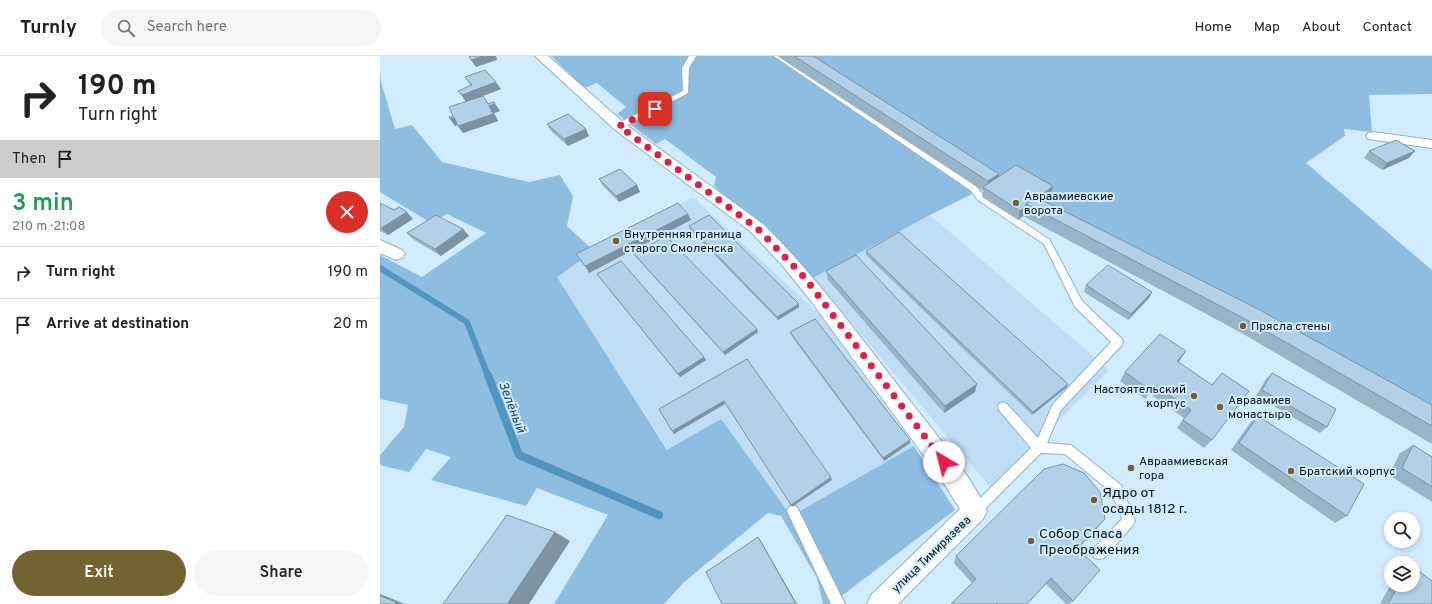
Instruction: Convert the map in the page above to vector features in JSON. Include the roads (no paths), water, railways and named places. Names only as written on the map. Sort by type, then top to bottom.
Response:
[{"type":"street","name":"улица Тимирязева","points":[[541,56],[619,126],[757,228],[769,240],[805,278],[953,475],[975,511],[880,604]]},
{"type":"street","points":[[1373,136],[1432,144]]},
{"type":"street","points":[[380,246],[396,254]]},
{"type":"lane","points":[[619,126],[686,92],[684,71],[687,60],[693,56]]},
{"type":"lane","points":[[777,56],[973,188],[981,198],[1047,242],[1078,304],[1118,342],[1056,407],[1039,448],[975,511]]},
{"type":"lane","points":[[1003,407],[1039,448],[1067,449],[1117,489],[1129,521],[1099,553]]},
{"type":"lane","points":[[793,511],[838,604]]},
{"type":"waterway","name":"Зелёный","points":[[380,268],[467,322],[488,376]]},
{"type":"waterway","name":"Зелёный","points":[[488,375],[519,455],[659,515]]},
{"type":"place","name":"Авраамиевские ворота","points":[[1016,203]]},
{"type":"place","name":"Внутренняя граница старого Смоленска","points":[[616,241]]},
{"type":"place","name":"Прясла стены","points":[[1243,326]]},
{"type":"place","name":"Настоятельский корпус","points":[[1194,396]]},
{"type":"place","name":"Авраамиев монастырь","points":[[1220,407]]},
{"type":"place","name":"Авраамиевская гора","points":[[1131,468]]},
{"type":"place","name":"Братский корпус","points":[[1291,471]]},
{"type":"place","name":"Ядро от осады 1812 г.","points":[[1094,500]]},
{"type":"place","name":"Собор Спаса Преображения","points":[[1031,541]]}]
